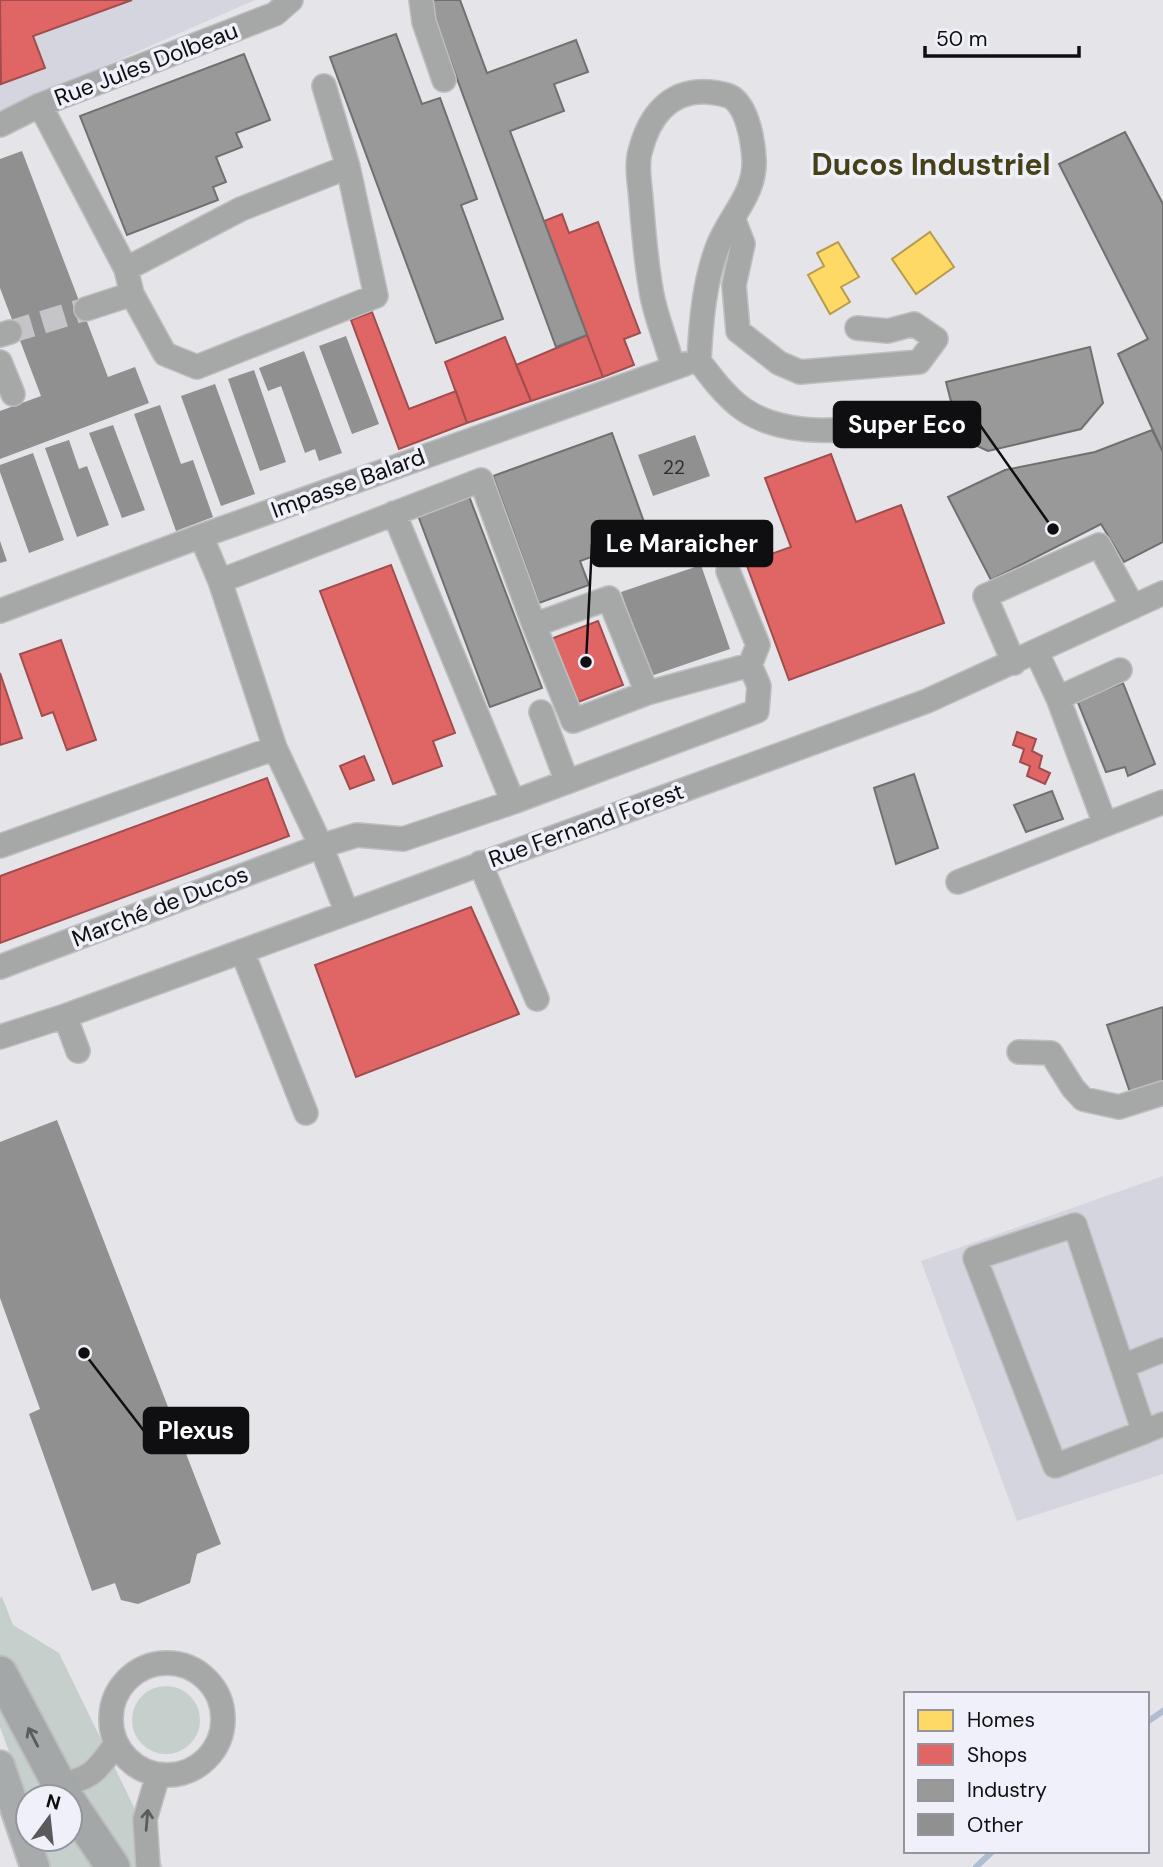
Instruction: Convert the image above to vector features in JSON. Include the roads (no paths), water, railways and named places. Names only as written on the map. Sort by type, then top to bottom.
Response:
[{"type":"highway","points":[[0,1673],[59,1783]]},
{"type":"highway","points":[[84,1824],[113,1867]]},
{"type":"main road","points":[[0,1765],[36,1867]]},
{"type":"street","name":"Rue Jules Dolbeau","points":[[0,125],[40,105],[275,14],[290,0]]},
{"type":"street","points":[[421,0],[424,22],[444,80]]},
{"type":"street","points":[[40,105],[125,269],[132,294],[165,354],[197,367],[376,296],[348,167],[324,86]]},
{"type":"street","points":[[673,366],[653,299],[643,225],[639,153],[662,107],[682,94],[716,93],[733,97],[742,109],[754,158],[753,181],[746,199],[718,246],[702,307],[699,361],[743,409],[779,425],[817,432],[939,418]]},
{"type":"street","points":[[125,269],[241,209],[348,167]]},
{"type":"street","points":[[733,218],[743,244],[734,285],[738,331],[779,363],[800,372],[919,362],[936,339],[914,324],[888,331],[857,328]]},
{"type":"street","points":[[86,309],[132,294]]},
{"type":"street","name":"Impasse Balard","points":[[0,611],[673,366],[699,361]]},
{"type":"street","points":[[0,362],[13,394]]},
{"type":"street","points":[[220,581],[481,480],[534,625],[573,721],[647,693],[750,665]]},
{"type":"street","points":[[394,513],[513,802]]},
{"type":"street","points":[[201,536],[220,581],[275,748],[321,846],[347,913]]},
{"type":"street","points":[[1014,663],[985,596],[1099,545],[1133,607]]},
{"type":"street","name":"Marché de Ducos","points":[[0,967],[321,846],[357,835],[403,839],[513,802],[757,711],[759,686],[750,665],[758,645],[728,571]]},
{"type":"street","name":"Rue Fernand Forest","points":[[0,1037],[65,1016],[927,701],[1163,593]]},
{"type":"street","points":[[534,625],[609,598],[647,693]]},
{"type":"street","points":[[1036,651],[1058,698],[1105,824]]},
{"type":"street","points":[[1058,698],[1120,670]]},
{"type":"street","points":[[541,712],[567,782]]},
{"type":"street","points":[[0,846],[275,748]]},
{"type":"street","points":[[958,882],[1163,802]]},
{"type":"street","points":[[481,863],[537,999]]},
{"type":"street","points":[[242,951],[306,1113]]},
{"type":"street","points":[[65,1016],[78,1051]]},
{"type":"street","points":[[1019,1052],[1051,1053],[1083,1099],[1119,1107],[1163,1093]]},
{"type":"street","points":[[1076,1225],[1123,1366],[1154,1428],[1055,1466],[975,1258],[1076,1225]]},
{"type":"street","points":[[1123,1366],[1163,1350]]},
{"type":"street","points":[[176,1663],[198,1671],[210,1682],[219,1696],[224,1712],[223,1730],[216,1748],[205,1762],[190,1771],[158,1775],[134,1764],[116,1744],[111,1728],[111,1711],[116,1694],[136,1672],[148,1665],[176,1663]]},
{"type":"street","points":[[78,1783],[89,1777],[116,1744]]},
{"type":"street","points":[[148,1867],[145,1819],[158,1775]]},
{"type":"waterway","points":[[1149,1721],[1163,1711]]},
{"type":"waterway","points":[[976,1867],[991,1853]]},
{"type":"tunnel","points":[[10,332],[86,309]]},
{"type":"place","name":"Super Eco","points":[[1053,529]]},
{"type":"place","name":"Le Maraicher","points":[[586,662]]},
{"type":"place","name":"Plexus","points":[[84,1353]]},
{"type":"district","name":"Ducos Industriel","points":[[931,164]]}]
